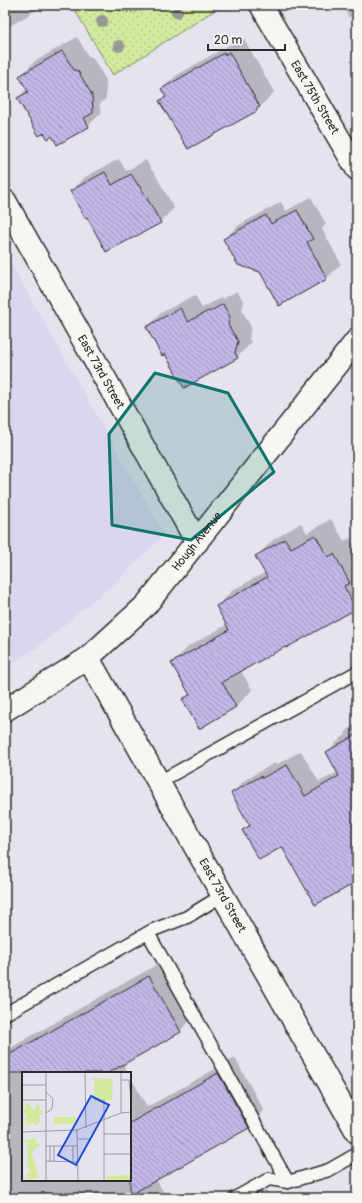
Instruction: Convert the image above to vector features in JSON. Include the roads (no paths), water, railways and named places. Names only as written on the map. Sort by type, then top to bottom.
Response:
[{"type":"street","name":"East 75th Street","points":[[261,5],[357,169]]},
{"type":"street","name":"East 73rd Street","points":[[5,201],[197,542]]},
{"type":"street","name":"Hough Avenue","points":[[5,710],[88,658],[146,605],[357,340]]},
{"type":"street","name":"East 73rd Street","points":[[88,658],[357,1132]]},
{"type":"lane","points":[[159,782],[357,672]]},
{"type":"lane","points":[[5,1014],[148,933],[187,917],[223,896]]},
{"type":"lane","points":[[148,933],[288,1182]]},
{"type":"lane","points":[[235,1198],[269,1179],[288,1182],[329,1170],[357,1154]]}]
